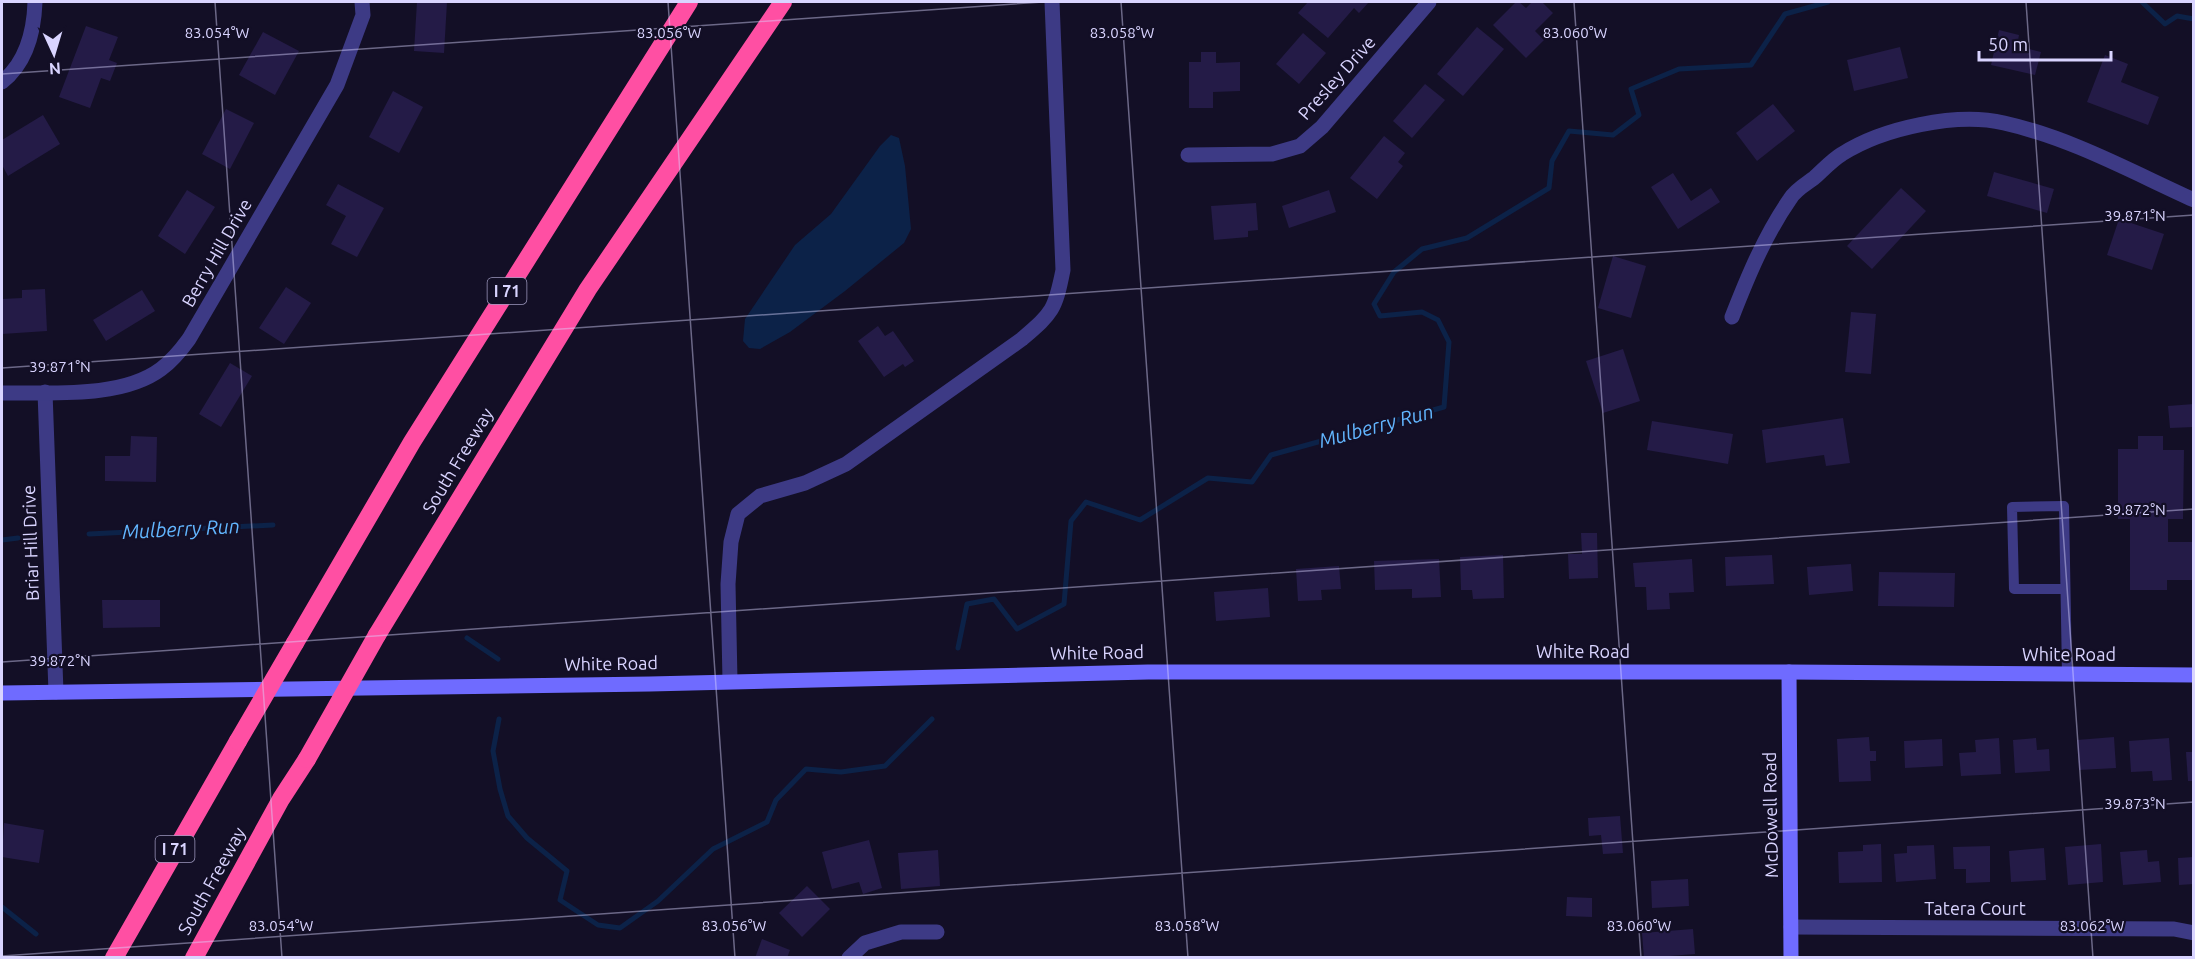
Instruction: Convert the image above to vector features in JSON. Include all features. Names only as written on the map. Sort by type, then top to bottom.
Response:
[{"type":"highway","name":"I 71","points":[[114,957],[194,815],[412,442],[689,2]]},
{"type":"highway","name":"South Freeway","points":[[194,957],[281,799],[307,759],[377,635],[588,289],[783,2]]},
{"type":"street","points":[[2,82],[10,76],[24,56],[32,37],[35,2]]},
{"type":"street","name":"Berry Hill Drive","points":[[2,393],[95,391],[125,386],[143,380],[160,370],[176,355],[189,339],[337,86],[363,15],[362,2]]},
{"type":"street","points":[[730,681],[728,584],[731,542],[738,514],[760,496],[805,483],[846,464],[1022,339],[1047,318],[1057,301],[1063,270],[1052,2]]},
{"type":"street","name":"Presley Drive","points":[[1188,155],[1272,153],[1300,146],[1322,127],[1429,2]]},
{"type":"street","points":[[1732,317],[1755,259],[1791,196],[1841,154],[1877,138],[1917,125],[1959,120],[2001,122],[2029,129],[2070,143],[2193,200]]},
{"type":"street","name":"Briar Hill Drive","points":[[45,392],[56,692]]},
{"type":"street","name":"White Road","points":[[2,693],[1148,672],[1789,672],[2193,675]]},
{"type":"street","name":"McDowell Road","points":[[1789,672],[1791,957]]},
{"type":"street","name":"Tatera Court","points":[[1791,927],[2174,929],[2193,933]]},
{"type":"street","points":[[849,957],[865,943],[902,932],[937,932]]},
{"type":"lane","points":[[2066,589],[2014,589],[2012,507],[2064,506],[2066,589],[2067,674]]},
{"type":"water","points":[[891,135],[899,138],[905,166],[911,229],[904,243],[790,332],[760,349],[749,348],[743,341],[745,319],[795,245],[831,214],[880,146]]},
{"type":"building","points":[[417,2],[447,2],[444,53],[414,51]]},
{"type":"building","points":[[1308,2],[1369,2],[1359,13],[1354,8],[1328,38],[1298,13]]},
{"type":"building","points":[[1516,2],[1526,8],[1532,2],[1542,2],[1553,13],[1535,31],[1544,40],[1526,58],[1493,25]]},
{"type":"building","points":[[86,26],[118,37],[109,60],[117,63],[110,81],[101,78],[90,108],[59,97]]},
{"type":"building","points":[[1477,27],[1504,49],[1463,96],[1437,74]]},
{"type":"building","points":[[1999,30],[2019,35],[2017,46],[2041,52],[2035,75],[1991,65]]},
{"type":"building","points":[[263,32],[299,51],[275,95],[239,75]]},
{"type":"building","points":[[1303,33],[1326,53],[1299,84],[1276,64]]},
{"type":"building","points":[[1900,47],[1908,78],[1854,91],[1847,60]]},
{"type":"building","points":[[1201,52],[1216,52],[1216,63],[1240,62],[1240,91],[1213,92],[1213,108],[1189,108],[1189,62],[1201,62]]},
{"type":"building","points":[[2105,55],[2128,64],[2121,82],[2159,97],[2148,125],[2087,102]]},
{"type":"building","points":[[1425,84],[1445,100],[1412,138],[1393,121]]},
{"type":"building","points":[[393,91],[423,107],[399,153],[369,137]]},
{"type":"building","points":[[1773,104],[1795,131],[1757,161],[1736,133]]},
{"type":"building","points":[[226,109],[254,123],[230,169],[202,154]]},
{"type":"building","points":[[43,115],[60,144],[8,176],[2,165],[2,140]]},
{"type":"building","points":[[1384,136],[1405,153],[1398,162],[1403,166],[1377,199],[1350,178]]},
{"type":"building","points":[[1994,172],[2054,189],[2047,213],[1987,196]]},
{"type":"building","points":[[1673,173],[1691,201],[1711,188],[1720,202],[1678,229],[1651,187]]},
{"type":"building","points":[[338,184],[384,208],[357,257],[331,244],[346,216],[326,205]]},
{"type":"building","points":[[1901,188],[1926,211],[1872,269],[1847,246]]},
{"type":"building","points":[[187,190],[215,207],[185,254],[158,236]]},
{"type":"building","points":[[1329,190],[1336,212],[1289,228],[1282,206]]},
{"type":"building","points":[[1256,203],[1258,230],[1248,231],[1248,237],[1214,240],[1211,206]]},
{"type":"building","points":[[2119,219],[2164,234],[2152,270],[2107,255]]},
{"type":"building","points":[[1613,256],[1646,266],[1631,318],[1598,308]]},
{"type":"building","points":[[286,287],[311,303],[284,344],[259,328]]},
{"type":"building","points":[[45,289],[47,331],[2,334],[2,299],[22,298],[22,290]]},
{"type":"building","points":[[142,290],[155,311],[106,341],[93,320]]},
{"type":"building","points":[[1851,312],[1876,314],[1871,374],[1845,372]]},
{"type":"building","points":[[878,326],[885,336],[893,331],[914,361],[905,367],[903,364],[884,377],[858,341]]},
{"type":"building","points":[[1623,349],[1640,401],[1603,413],[1586,361]]},
{"type":"building","points":[[230,363],[252,376],[221,427],[199,414]]},
{"type":"building","points":[[2194,404],[2194,427],[2170,428],[2168,406]]},
{"type":"building","points":[[1843,418],[1850,463],[1826,466],[1824,455],[1766,463],[1762,430]]},
{"type":"building","points":[[1652,421],[1733,434],[1728,464],[1647,450]]},
{"type":"building","points":[[131,436],[157,437],[156,482],[105,481],[105,456],[130,456]]},
{"type":"building","points":[[2138,436],[2163,436],[2163,450],[2184,450],[2183,519],[2168,519],[2168,542],[2194,542],[2194,580],[2167,580],[2167,590],[2130,590],[2130,519],[2118,519],[2118,449],[2138,449]]},
{"type":"building","points":[[1581,533],[1597,533],[1598,578],[1569,579],[1568,554],[1582,554]]},
{"type":"building","points":[[1503,555],[1504,598],[1473,599],[1472,590],[1461,590],[1460,557]]},
{"type":"building","points":[[1772,555],[1774,584],[1726,586],[1725,557]]},
{"type":"building","points":[[1439,559],[1441,597],[1412,598],[1412,589],[1375,590],[1374,561]]},
{"type":"building","points":[[1692,559],[1694,592],[1669,593],[1670,609],[1647,610],[1646,587],[1635,587],[1633,563]]},
{"type":"building","points":[[1851,564],[1853,591],[1809,595],[1807,567]]},
{"type":"building","points":[[1339,566],[1341,589],[1321,590],[1322,600],[1298,601],[1296,569]]},
{"type":"building","points":[[1879,572],[1955,573],[1954,607],[1878,606]]},
{"type":"building","points":[[1268,588],[1270,617],[1216,621],[1214,592]]},
{"type":"building","points":[[102,600],[160,600],[160,627],[103,628]]},
{"type":"building","points":[[1869,737],[1870,751],[1876,751],[1876,761],[1870,761],[1871,781],[1839,782],[1837,739]]},
{"type":"building","points":[[2114,737],[2116,768],[2079,770],[2077,740]]},
{"type":"building","points":[[1999,738],[2001,774],[1961,776],[1959,753],[1976,752],[1975,740]]},
{"type":"building","points":[[2036,738],[2037,750],[2049,749],[2050,771],[2015,773],[2013,740]]},
{"type":"building","points":[[2169,738],[2172,780],[2153,781],[2152,771],[2131,772],[2129,741]]},
{"type":"building","points":[[1942,739],[1943,766],[1905,768],[1904,741]]},
{"type":"building","points":[[2186,752],[2194,752],[2194,781],[2188,781]]},
{"type":"building","points":[[1620,816],[1623,853],[1603,854],[1601,835],[1589,836],[1588,818]]},
{"type":"building","points":[[4,823],[44,830],[39,863],[2,857]]},
{"type":"building","points":[[869,840],[882,888],[863,894],[859,882],[832,889],[822,852]]},
{"type":"building","points":[[1881,844],[1882,882],[1839,883],[1838,852],[1863,851],[1863,845]]},
{"type":"building","points":[[2101,844],[2103,882],[2068,885],[2065,847]]},
{"type":"building","points":[[1934,845],[1936,879],[1896,882],[1894,854],[1907,853],[1907,846]]},
{"type":"building","points":[[1990,846],[1990,882],[1966,883],[1966,869],[1954,869],[1953,847]]},
{"type":"building","points":[[2044,848],[2046,880],[2011,882],[2009,851]]},
{"type":"building","points":[[938,850],[940,886],[901,889],[898,853]]},
{"type":"building","points":[[2147,850],[2148,862],[2159,861],[2161,882],[2123,885],[2120,852]]},
{"type":"building","points":[[2194,857],[2194,884],[2179,885],[2178,858]]},
{"type":"building","points":[[1688,879],[1689,906],[1652,908],[1651,881]]},
{"type":"building","points":[[807,886],[830,909],[802,937],[779,913]]},
{"type":"building","points":[[1567,897],[1592,898],[1592,917],[1566,916]]},
{"type":"building","points":[[1693,929],[1695,954],[1644,958],[1642,933]]},
{"type":"building","points":[[762,939],[790,950],[787,958],[755,958]]},
{"type":"waterway","name":"Mulberry Run","points":[[958,648],[967,604],[994,599],[1017,629],[1064,604],[1071,521],[1086,502],[1140,520],[1208,478],[1252,482],[1271,455],[1444,407],[1449,342],[1438,320],[1422,312],[1380,316],[1374,304],[1394,272],[1422,249],[1467,238],[1549,188],[1552,161],[1569,131],[1613,135],[1639,115],[1631,89],[1679,69],[1751,65],[1785,14],[1828,2]]},
{"type":"waterway","name":"Mulberry Run","points":[[2142,2],[2165,24],[2177,16],[2194,19]]},
{"type":"waterway","name":"Mulberry Run","points":[[89,534],[273,525]]},
{"type":"waterway","name":"Mulberry Run","points":[[2,540],[18,538]]},
{"type":"waterway","name":"Mulberry Run","points":[[467,638],[498,659]]},
{"type":"waterway","name":"Mulberry Run","points":[[499,719],[493,751],[508,816],[527,838],[567,871],[560,900],[598,925],[620,928],[658,901],[713,849],[767,822],[776,800],[806,769],[841,772],[885,766],[932,719]]},
{"type":"waterway","points":[[2,907],[36,934]]}]
